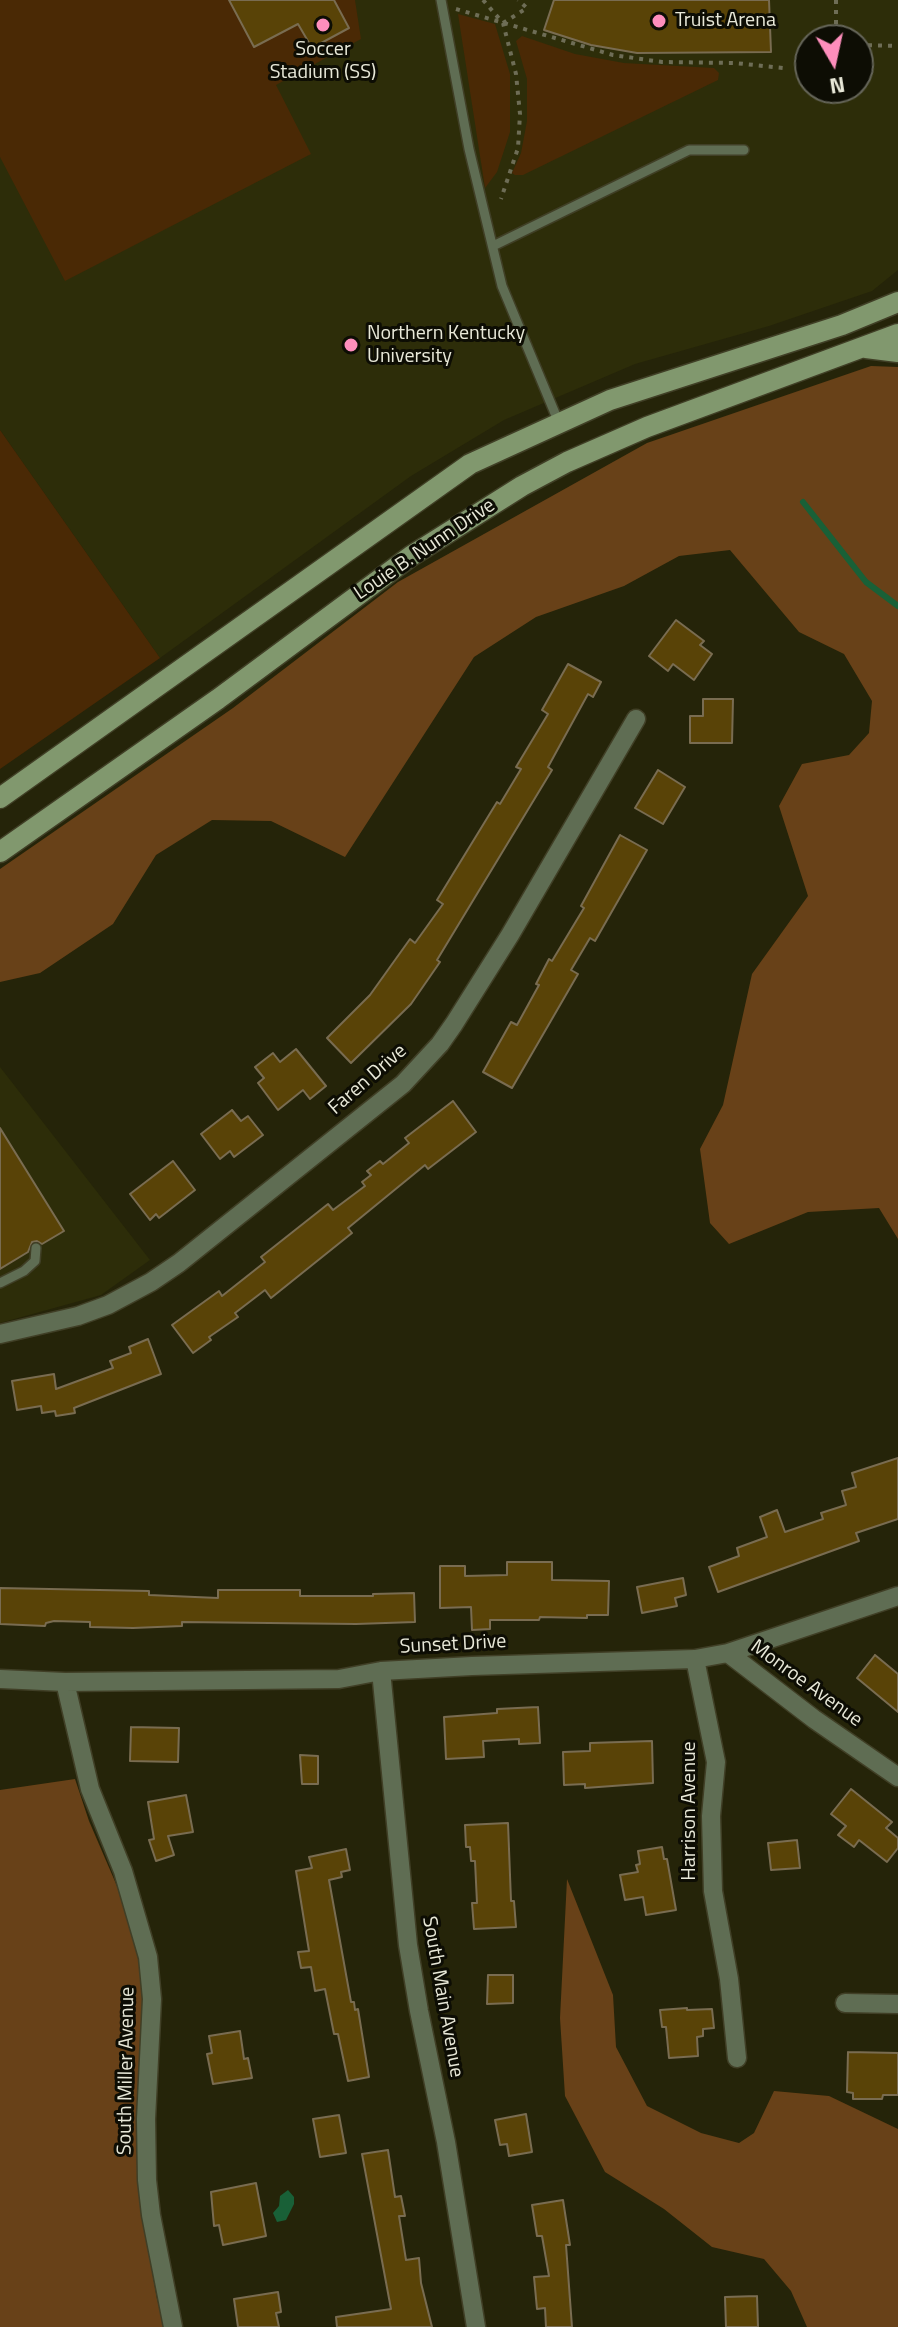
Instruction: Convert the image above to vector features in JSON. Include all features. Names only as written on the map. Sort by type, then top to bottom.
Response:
[{"type":"main road","name":"Louie B. Nunn Drive","points":[[0,798],[470,464],[610,400],[842,325],[898,302]]},
{"type":"main road","name":"Louie B. Nunn Drive","points":[[0,852],[218,699],[411,556],[522,486],[567,462],[647,427],[898,334]]},
{"type":"main road","points":[[862,347],[898,352]]},
{"type":"street","name":"Faren Drive","points":[[0,1334],[78,1316],[108,1305],[151,1282],[403,1084],[454,1024],[510,935],[636,719]]},
{"type":"street","name":"Sunset Drive","points":[[0,1679],[65,1682],[339,1679],[381,1671],[695,1659],[728,1653],[898,1596]]},
{"type":"street","name":"Monroe Avenue","points":[[728,1653],[803,1711],[898,1777]]},
{"type":"street","name":"Harrison Avenue","points":[[695,1659],[716,1762],[711,1816],[713,1891],[729,1979],[737,2058]]},
{"type":"street","name":"South Main Avenue","points":[[381,1671],[408,1945],[446,2142],[476,2327]]},
{"type":"street","name":"South Miller Avenue","points":[[65,1682],[90,1789],[123,1871],[148,1957],[152,1999],[146,2119],[147,2180],[173,2327]]},
{"type":"street","points":[[845,2003],[898,2004]]},
{"type":"lane","points":[[442,3],[469,149],[502,286],[559,423]]},
{"type":"lane","points":[[493,246],[689,150],[744,150]]},
{"type":"lane","points":[[0,1283],[24,1271],[35,1261],[36,1248]]},
{"type":"path","points":[[483,0],[503,23],[516,74],[520,114],[518,148],[501,199]]},
{"type":"path","points":[[503,23],[527,8],[518,0]]},
{"type":"path","points":[[836,0],[836,24]]},
{"type":"path","points":[[442,3],[613,55],[662,62],[735,63],[783,68]]},
{"type":"path","points":[[874,45],[898,46]]},
{"type":"shaded area","name":"Northern Kentucky University","points":[[0,0],[898,0],[898,270],[872,291],[769,326],[635,364],[504,420],[411,476],[160,658],[0,430]]},
{"type":"shaded area","points":[[0,0],[355,0],[361,39],[276,85],[311,154],[65,281],[0,157]]},
{"type":"shaded area","points":[[458,14],[495,24],[510,74],[510,132],[497,172],[485,188]]},
{"type":"shaded area","points":[[522,36],[575,54],[624,63],[714,68],[719,73],[718,80],[523,175],[515,175],[512,173],[521,153],[527,121],[527,79],[516,41]]},
{"type":"shaded area","points":[[871,366],[898,367],[898,1239],[879,1208],[808,1212],[729,1244],[710,1223],[700,1149],[723,1105],[752,974],[808,896],[779,806],[802,764],[849,755],[869,733],[872,701],[844,654],[799,632],[730,550],[679,556],[624,586],[536,617],[474,657],[345,857],[271,821],[212,820],[156,855],[113,924],[40,973],[0,982],[0,869],[233,708],[398,582],[647,443]]},
{"type":"shaded area","points":[[0,430],[160,658],[0,769]]},
{"type":"shaded area","points":[[0,1067],[150,1260],[101,1295],[0,1323]]},
{"type":"shaded area","points":[[75,1779],[89,1821],[129,1914],[141,1973],[143,2027],[137,2138],[142,2215],[165,2327],[0,2327],[0,1790]]},
{"type":"shaded area","points":[[567,1879],[613,1995],[616,2047],[647,2106],[701,2133],[739,2143],[754,2133],[774,2091],[829,2096],[898,2129],[898,2327],[807,2327],[791,2291],[764,2259],[712,2247],[664,2209],[605,2172],[565,2096],[560,2018]]},
{"type":"shaded area","points":[[288,2190],[294,2197],[294,2204],[286,2220],[277,2222],[273,2213],[279,2206],[280,2196]]},
{"type":"building","points":[[229,0],[334,0],[349,28],[312,48],[298,24],[254,47]]},
{"type":"building","name":"Truist Arena","points":[[554,0],[769,0],[771,52],[637,53],[591,45],[544,30]]},
{"type":"building","points":[[676,620],[704,641],[700,645],[712,654],[694,680],[673,664],[668,671],[649,656]]},
{"type":"building","points":[[568,664],[601,682],[593,697],[588,694],[548,767],[552,770],[437,960],[440,962],[411,1004],[351,1063],[327,1038],[370,995],[410,939],[415,943],[443,904],[437,900],[521,769],[516,767],[548,714],[542,710]]},
{"type":"building","points":[[703,699],[733,699],[732,743],[690,743],[690,716],[703,716]]},
{"type":"building","points":[[658,770],[685,787],[663,824],[635,808]]},
{"type":"building","points":[[620,835],[647,850],[595,941],[590,938],[571,970],[578,974],[512,1088],[483,1072],[511,1022],[517,1025],[549,959],[552,961],[584,908],[581,906]]},
{"type":"building","points":[[296,1049],[326,1086],[310,1099],[303,1090],[278,1110],[258,1083],[264,1078],[255,1067],[273,1053],[280,1062]]},
{"type":"building","points":[[453,1101],[476,1132],[428,1169],[425,1165],[348,1228],[352,1233],[271,1298],[265,1290],[235,1313],[238,1317],[209,1337],[211,1340],[193,1353],[172,1325],[219,1291],[222,1296],[265,1262],[261,1257],[328,1204],[333,1210],[365,1186],[362,1182],[371,1175],[367,1171],[380,1161],[383,1164],[409,1143],[405,1138]]},
{"type":"building","points":[[232,1110],[241,1121],[248,1116],[263,1135],[234,1157],[230,1151],[220,1159],[201,1134]]},
{"type":"building","points":[[0,1128],[64,1231],[42,1244],[32,1242],[28,1252],[0,1269]]},
{"type":"building","points":[[173,1161],[195,1190],[159,1218],[156,1214],[150,1220],[130,1194]]},
{"type":"building","points":[[148,1339],[161,1374],[74,1408],[75,1413],[56,1416],[55,1411],[42,1413],[41,1406],[17,1410],[12,1381],[54,1374],[56,1389],[113,1368],[110,1361],[131,1353],[129,1347]]},
{"type":"building","points":[[898,1458],[898,1519],[856,1533],[859,1541],[718,1592],[709,1567],[739,1556],[737,1548],[767,1537],[760,1517],[777,1510],[785,1532],[823,1519],[821,1513],[846,1505],[842,1491],[856,1487],[852,1473]]},
{"type":"building","points":[[507,1562],[552,1562],[552,1580],[609,1581],[608,1615],[490,1620],[490,1629],[472,1630],[471,1607],[440,1608],[440,1566],[465,1566],[465,1576],[507,1575]]},
{"type":"building","points":[[683,1578],[686,1595],[675,1598],[677,1606],[642,1613],[637,1587]]},
{"type":"building","points":[[0,1588],[149,1591],[149,1595],[218,1598],[218,1590],[300,1590],[300,1596],[414,1593],[415,1622],[182,1622],[182,1626],[133,1628],[90,1627],[90,1622],[54,1621],[45,1626],[0,1624]]},
{"type":"building","points":[[875,1655],[898,1674],[898,1712],[857,1678]]},
{"type":"building","points":[[538,1707],[540,1743],[519,1744],[519,1739],[483,1741],[484,1757],[446,1759],[444,1717]]},
{"type":"building","points":[[131,1727],[179,1728],[178,1762],[130,1761]]},
{"type":"building","points":[[652,1741],[653,1783],[585,1788],[585,1784],[564,1785],[563,1752],[590,1751],[590,1743]]},
{"type":"building","points":[[300,1755],[318,1756],[318,1784],[302,1784]]},
{"type":"building","points":[[851,1789],[892,1822],[886,1828],[898,1838],[898,1848],[887,1862],[859,1840],[854,1847],[838,1835],[846,1826],[831,1814]]},
{"type":"building","points":[[186,1795],[193,1832],[168,1836],[174,1855],[156,1861],[149,1840],[154,1839],[148,1802]]},
{"type":"building","points":[[508,1823],[511,1901],[514,1901],[516,1927],[474,1929],[472,1903],[477,1903],[475,1861],[471,1861],[470,1847],[466,1847],[465,1825]]},
{"type":"building","points":[[797,1840],[800,1868],[771,1870],[768,1843]]},
{"type":"building","points":[[662,1847],[676,1910],[646,1915],[643,1897],[625,1900],[620,1875],[638,1872],[638,1851]]},
{"type":"building","points":[[346,1849],[350,1870],[341,1872],[342,1877],[329,1880],[351,2002],[354,2002],[355,2010],[358,2009],[369,2077],[348,2081],[325,1989],[315,1991],[311,1967],[301,1968],[298,1952],[309,1951],[296,1871],[312,1868],[309,1857]]},
{"type":"building","points":[[488,1975],[513,1975],[513,2003],[487,2004]]},
{"type":"building","points":[[712,2009],[714,2028],[703,2029],[703,2036],[697,2037],[698,2056],[669,2058],[666,2027],[662,2027],[660,2010]]},
{"type":"building","points":[[240,2031],[244,2059],[248,2058],[252,2078],[213,2084],[207,2054],[212,2053],[209,2036]]},
{"type":"building","points":[[848,2052],[898,2053],[898,2095],[883,2095],[882,2099],[853,2099],[853,2093],[847,2092]]},
{"type":"building","points":[[526,2114],[532,2152],[509,2156],[507,2144],[500,2145],[495,2120]]},
{"type":"building","points":[[339,2115],[346,2153],[320,2157],[313,2119]]},
{"type":"building","points":[[388,2150],[395,2197],[401,2196],[405,2216],[399,2216],[406,2260],[419,2258],[421,2283],[432,2327],[337,2327],[336,2317],[391,2309],[362,2154]]},
{"type":"building","points":[[256,2183],[266,2236],[223,2245],[219,2225],[214,2226],[211,2192]]},
{"type":"building","points":[[563,2200],[570,2245],[566,2245],[572,2327],[546,2327],[545,2308],[537,2309],[534,2277],[549,2276],[542,2236],[537,2236],[532,2205]]},
{"type":"building","points":[[278,2292],[281,2312],[276,2313],[279,2327],[238,2327],[234,2299]]},
{"type":"building","points":[[757,2296],[758,2327],[726,2327],[725,2297]]},
{"type":"waterway","points":[[803,502],[866,582],[898,606]]},
{"type":"place","name":"Truist Arena","points":[[659,21]]},
{"type":"place","name":"Soccer Stadium (SS)","points":[[323,25]]},
{"type":"place","name":"Northern Kentucky University","points":[[351,345]]}]
